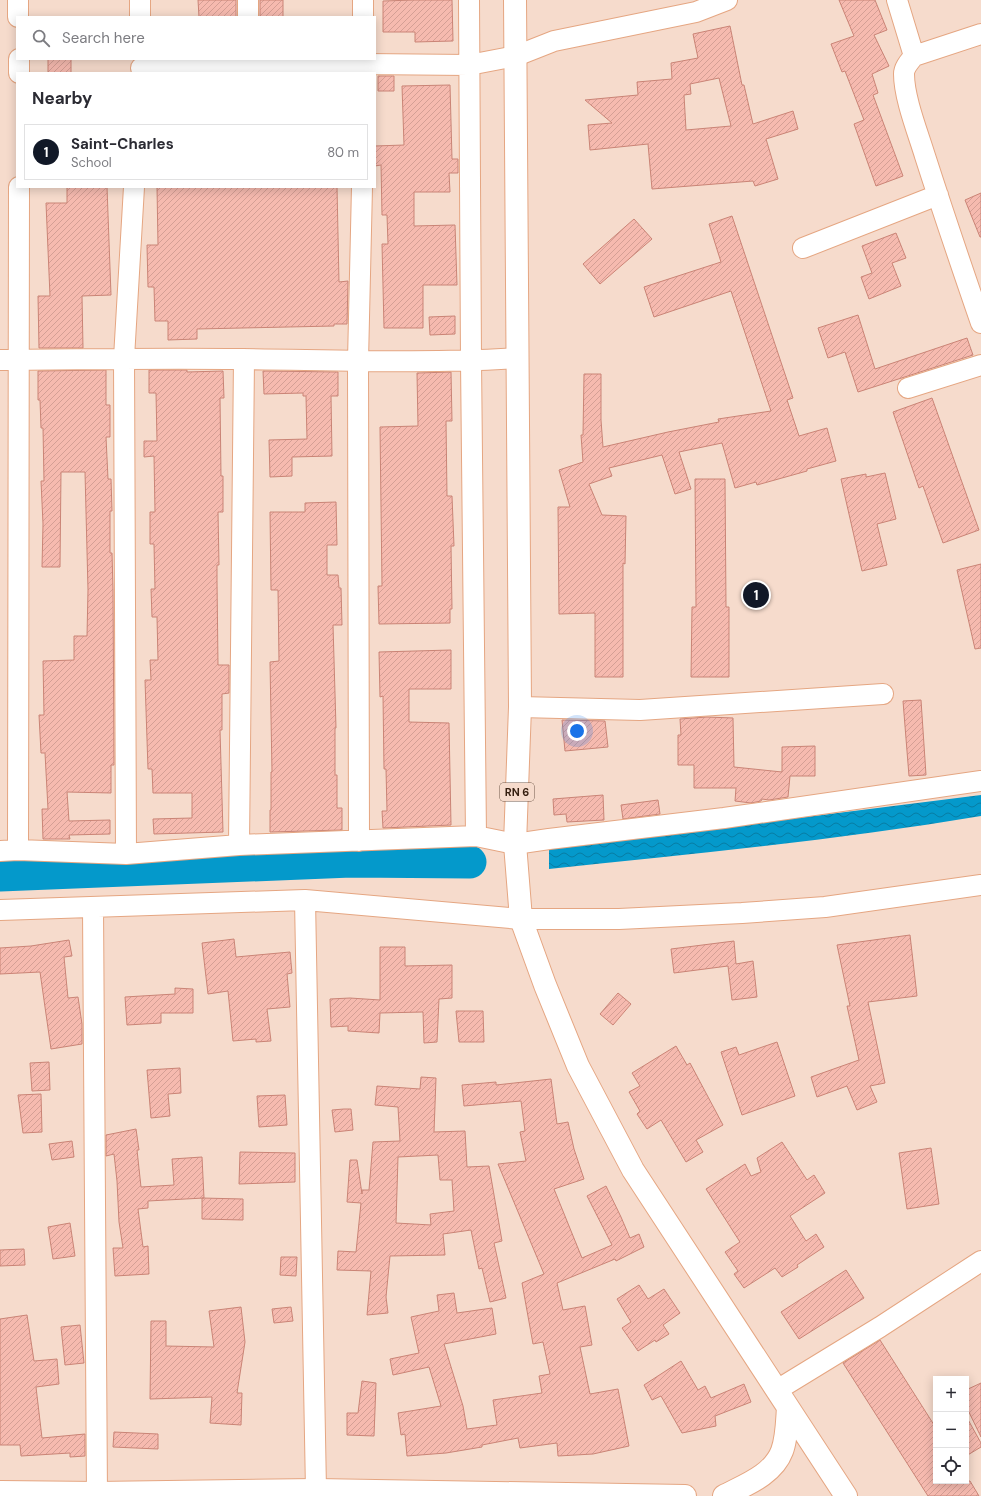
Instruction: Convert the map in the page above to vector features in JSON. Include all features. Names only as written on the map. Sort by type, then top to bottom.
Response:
[{"type":"main road","name":"RN 6","points":[[515,0],[520,707],[515,844],[521,919],[545,985],[578,1066],[633,1170],[846,1496]]},
{"type":"main road","points":[[724,1496],[753,1481],[770,1470],[782,1452],[787,1430],[783,1399]]},
{"type":"main road","points":[[0,1492],[97,1495],[316,1490],[685,1496]]},
{"type":"street","points":[[18,0],[18,16]]},
{"type":"street","points":[[140,0],[140,16]]},
{"type":"street","points":[[248,0],[248,16]]},
{"type":"street","points":[[363,0],[363,16]]},
{"type":"street","points":[[469,0],[476,836]]},
{"type":"street","points":[[141,67],[248,63],[469,65],[516,56],[554,41],[696,12],[727,0]]},
{"type":"street","points":[[897,0],[914,56]]},
{"type":"street","points":[[981,34],[914,56],[908,63],[904,72],[906,90],[918,132],[981,323]]},
{"type":"street","points":[[19,60],[19,72]]},
{"type":"street","points":[[19,188],[10,360],[9,850],[126,854],[239,845],[476,836],[515,844],[724,818],[981,781]]},
{"type":"street","points":[[126,854],[124,358],[134,188]]},
{"type":"street","points":[[359,841],[358,361],[362,188]]},
{"type":"street","points":[[803,248],[938,195]]},
{"type":"street","points":[[10,360],[124,358],[471,361],[518,358]]},
{"type":"street","points":[[239,845],[244,359]]},
{"type":"street","points":[[908,388],[981,365]]},
{"type":"street","points":[[520,707],[640,710],[884,694]]},
{"type":"street","points":[[0,910],[305,900],[521,919],[619,919],[742,914],[825,907],[981,885]]},
{"type":"street","points":[[305,900],[316,1490]]},
{"type":"street","points":[[93,908],[97,1495]]},
{"type":"street","points":[[783,1399],[880,1327],[981,1261]]},
{"type":"water","points":[[981,795],[981,816],[927,825],[820,839],[549,869],[549,849]]},
{"type":"building","points":[[198,0],[236,0],[236,16],[199,16]]},
{"type":"building","points":[[260,0],[283,0],[283,16],[260,16]]},
{"type":"building","points":[[452,0],[453,41],[415,42],[415,32],[383,32],[383,1]]},
{"type":"building","points":[[839,0],[875,0],[887,30],[874,35],[889,66],[872,74],[878,93],[873,95],[903,176],[876,186],[854,124],[864,120],[845,71],[842,72],[831,44],[854,36]]},
{"type":"building","points":[[730,26],[742,85],[744,85],[753,124],[793,111],[798,129],[766,139],[778,179],[755,186],[753,181],[652,189],[648,144],[590,150],[588,125],[612,123],[585,100],[638,95],[637,82],[672,79],[671,63],[698,58],[693,34]],"holes":[[[719,78],[731,126],[686,130],[684,95],[691,94],[690,84]]]},
{"type":"building","points":[[48,60],[71,60],[71,72],[48,72]]},
{"type":"building","points":[[378,76],[394,76],[394,91],[378,91]]},
{"type":"building","points":[[450,85],[452,159],[458,159],[458,173],[449,173],[450,192],[414,192],[414,226],[455,225],[457,285],[423,285],[423,328],[384,328],[382,244],[388,244],[387,215],[382,215],[381,165],[376,166],[376,146],[404,145],[402,86]]},
{"type":"building","points":[[67,188],[107,188],[111,295],[82,296],[83,348],[39,348],[38,296],[50,296],[46,203],[67,203]]},
{"type":"building","points":[[157,188],[337,188],[339,282],[348,281],[347,324],[334,324],[334,326],[197,329],[197,339],[168,340],[168,321],[155,321],[154,287],[148,287],[147,245],[158,245]]},
{"type":"building","points":[[981,193],[981,237],[980,237],[965,200]]},
{"type":"building","points":[[732,216],[793,398],[787,400],[799,436],[827,428],[836,461],[757,485],[756,482],[735,488],[722,443],[679,452],[691,489],[675,494],[662,455],[609,468],[612,476],[589,484],[602,515],[626,516],[625,564],[623,563],[623,677],[595,677],[595,613],[559,614],[558,507],[570,507],[559,470],[583,462],[581,435],[583,435],[584,374],[601,374],[601,420],[603,447],[719,422],[718,419],[771,411],[731,291],[654,317],[644,287],[721,262],[709,224]]},
{"type":"building","points":[[634,219],[652,239],[600,284],[583,264]]},
{"type":"building","points":[[896,233],[906,258],[892,263],[901,286],[869,299],[861,277],[872,273],[862,246]]},
{"type":"building","points":[[858,315],[875,369],[967,338],[973,355],[858,392],[845,352],[828,358],[818,328]]},
{"type":"building","points":[[455,316],[455,334],[430,335],[429,317]]},
{"type":"building","points":[[106,370],[106,405],[110,405],[110,437],[106,437],[108,479],[111,479],[112,511],[110,511],[110,553],[112,553],[113,590],[114,765],[111,765],[111,793],[67,792],[69,821],[110,820],[110,834],[69,835],[70,839],[43,839],[42,809],[48,809],[45,753],[41,753],[39,715],[44,715],[43,661],[74,660],[74,636],[87,636],[88,590],[85,472],[61,472],[60,567],[42,567],[43,524],[41,481],[44,481],[43,428],[41,428],[40,400],[38,400],[38,371]]},
{"type":"building","points":[[149,370],[187,370],[187,372],[223,371],[224,398],[220,398],[223,512],[218,512],[219,565],[217,565],[218,665],[229,665],[229,693],[222,694],[222,730],[220,730],[223,832],[154,834],[153,819],[192,818],[192,793],[153,793],[152,769],[148,769],[145,680],[151,680],[150,660],[158,660],[157,617],[152,617],[151,589],[155,589],[154,544],[150,544],[150,512],[155,512],[154,456],[144,457],[144,441],[157,441],[156,393],[149,393]]},
{"type":"building","points":[[263,371],[338,372],[338,396],[331,396],[332,456],[292,457],[292,476],[270,477],[269,440],[307,439],[306,396],[303,396],[303,393],[264,394]]},
{"type":"building","points":[[451,372],[452,421],[446,421],[447,496],[452,496],[454,546],[451,546],[452,609],[450,609],[450,623],[379,624],[378,586],[382,586],[380,427],[418,426],[417,373]]},
{"type":"building","points":[[932,398],[979,530],[943,543],[923,486],[919,488],[893,412]]},
{"type":"building","points":[[885,473],[896,519],[877,524],[887,565],[862,571],[841,479],[866,474],[866,477]]},
{"type":"building","points":[[695,479],[725,479],[726,607],[729,607],[729,677],[691,677],[692,607],[696,607]]},
{"type":"building","points":[[336,502],[337,545],[327,545],[327,575],[338,575],[339,588],[341,588],[342,625],[333,625],[336,728],[335,775],[337,775],[337,808],[342,808],[342,830],[270,832],[272,772],[270,662],[279,661],[278,590],[271,590],[270,512],[305,512],[305,503]]},
{"type":"building","points":[[981,564],[981,648],[975,649],[957,570]]},
{"type":"building","points":[[451,650],[451,689],[409,689],[409,722],[449,723],[451,825],[383,828],[382,811],[387,811],[386,769],[384,769],[383,696],[380,697],[379,652]]},
{"type":"building","points":[[921,700],[926,775],[909,776],[903,701]]},
{"type":"building","points":[[707,717],[733,718],[734,767],[782,772],[782,747],[815,746],[815,776],[790,776],[788,797],[769,800],[762,799],[761,801],[751,803],[735,801],[736,788],[694,788],[694,765],[678,765],[678,735],[681,735],[680,719]]},
{"type":"building","points":[[562,720],[605,721],[608,747],[565,751]]},
{"type":"building","points":[[603,795],[604,820],[567,822],[566,814],[554,815],[553,799]]},
{"type":"building","points":[[658,800],[660,814],[623,819],[621,805]]},
{"type":"building","points":[[910,935],[917,996],[868,1002],[885,1083],[870,1086],[877,1102],[857,1110],[847,1086],[817,1097],[811,1077],[859,1060],[847,1006],[850,1006],[837,945]]},
{"type":"building","points":[[234,939],[236,957],[290,952],[292,973],[287,974],[290,1007],[267,1009],[271,1041],[256,1042],[256,1039],[233,1041],[228,991],[208,994],[202,943]]},
{"type":"building","points":[[69,940],[72,956],[64,957],[68,998],[78,997],[82,1024],[82,1044],[51,1049],[40,972],[0,974],[0,948],[31,946]]},
{"type":"building","points":[[734,941],[736,964],[753,961],[757,997],[732,1000],[728,966],[674,973],[671,949]]},
{"type":"building","points":[[380,947],[405,947],[405,966],[452,965],[452,998],[439,999],[437,1042],[424,1043],[423,1012],[380,1013],[379,1033],[348,1031],[348,1026],[331,1027],[330,999],[350,998],[380,1000]]},
{"type":"building","points":[[175,988],[193,989],[193,1013],[161,1013],[161,1023],[127,1025],[125,997],[175,994]]},
{"type":"building","points":[[618,993],[631,1004],[613,1025],[600,1014]]},
{"type":"building","points":[[456,1011],[483,1011],[484,1042],[459,1042]]},
{"type":"building","points":[[777,1042],[795,1096],[742,1115],[721,1052],[736,1047],[739,1055]]},
{"type":"building","points":[[676,1046],[687,1065],[690,1063],[723,1125],[696,1140],[703,1152],[686,1162],[661,1120],[647,1129],[637,1114],[640,1111],[629,1092],[640,1086],[632,1073]]},
{"type":"building","points":[[49,1062],[50,1090],[32,1091],[30,1063]]},
{"type":"building","points":[[180,1068],[181,1093],[168,1094],[170,1116],[151,1118],[147,1070]]},
{"type":"building","points":[[421,1077],[436,1078],[434,1132],[465,1131],[467,1167],[489,1166],[502,1241],[494,1243],[506,1298],[490,1302],[482,1268],[479,1269],[471,1230],[443,1234],[445,1255],[390,1256],[386,1297],[388,1313],[367,1315],[371,1271],[337,1270],[338,1251],[356,1252],[361,1203],[347,1202],[350,1160],[357,1160],[362,1194],[362,1190],[369,1190],[373,1142],[400,1141],[398,1107],[375,1105],[377,1086],[420,1089]],"holes":[[[438,1155],[440,1180],[452,1180],[454,1211],[430,1214],[431,1225],[396,1223],[398,1157]]]},
{"type":"building","points":[[551,1079],[557,1124],[568,1122],[574,1149],[584,1179],[554,1189],[582,1258],[612,1245],[587,1196],[606,1186],[630,1238],[639,1234],[644,1247],[616,1261],[615,1259],[557,1283],[563,1310],[585,1306],[592,1345],[580,1347],[590,1394],[618,1389],[629,1446],[593,1454],[558,1456],[557,1443],[520,1448],[518,1438],[482,1445],[482,1447],[446,1453],[407,1456],[405,1434],[401,1435],[398,1413],[441,1406],[429,1367],[393,1375],[390,1359],[419,1353],[411,1317],[439,1311],[437,1295],[454,1293],[457,1313],[492,1308],[496,1334],[444,1344],[463,1406],[467,1429],[497,1425],[493,1400],[542,1393],[539,1376],[550,1374],[543,1342],[533,1344],[522,1283],[544,1274],[498,1164],[526,1161],[520,1132],[525,1131],[521,1101],[464,1106],[462,1085],[496,1082],[496,1085]]},
{"type":"building","points":[[41,1094],[42,1132],[23,1133],[18,1095]]},
{"type":"building","points":[[285,1095],[287,1125],[259,1127],[257,1096]]},
{"type":"building","points":[[351,1109],[353,1130],[335,1132],[332,1110]]},
{"type":"building","points":[[136,1129],[141,1187],[174,1185],[172,1159],[202,1157],[204,1198],[148,1201],[148,1208],[138,1209],[143,1247],[148,1246],[149,1274],[115,1276],[113,1248],[123,1248],[119,1222],[114,1154],[106,1156],[106,1135]]},
{"type":"building","points":[[72,1141],[74,1157],[52,1160],[49,1144]]},
{"type":"building","points":[[782,1142],[807,1180],[814,1175],[825,1193],[790,1216],[806,1241],[816,1234],[824,1247],[782,1277],[775,1268],[744,1288],[734,1274],[738,1271],[725,1252],[740,1242],[706,1189],[745,1164],[751,1176],[761,1172],[757,1158]]},
{"type":"building","points":[[931,1148],[939,1204],[907,1209],[899,1153]]},
{"type":"building","points":[[240,1152],[295,1153],[295,1182],[239,1184]]},
{"type":"building","points":[[202,1198],[243,1199],[243,1220],[202,1219]]},
{"type":"building","points":[[70,1223],[75,1256],[53,1259],[48,1227]]},
{"type":"building","points":[[24,1249],[25,1265],[0,1266],[0,1250]]},
{"type":"building","points":[[281,1257],[297,1257],[296,1276],[280,1275]]},
{"type":"building","points":[[846,1270],[864,1298],[799,1339],[781,1312]]},
{"type":"building","points":[[639,1285],[648,1299],[664,1289],[680,1313],[663,1325],[669,1334],[656,1342],[655,1340],[638,1351],[622,1328],[631,1322],[617,1299]]},
{"type":"building","points":[[241,1307],[245,1342],[237,1393],[242,1393],[241,1425],[210,1423],[212,1397],[150,1399],[151,1321],[166,1321],[166,1346],[214,1347],[209,1311]]},
{"type":"building","points":[[291,1307],[293,1321],[274,1323],[272,1309]]},
{"type":"building","points":[[27,1315],[34,1361],[57,1359],[59,1384],[36,1387],[42,1438],[85,1434],[85,1456],[70,1457],[70,1453],[21,1456],[20,1445],[0,1445],[0,1319]]},
{"type":"building","points":[[80,1325],[84,1363],[65,1365],[61,1327]]},
{"type":"building","points":[[880,1340],[933,1423],[933,1484],[969,1484],[970,1481],[979,1496],[928,1496],[843,1363]]},
{"type":"building","points":[[681,1361],[698,1390],[705,1386],[711,1398],[744,1384],[751,1402],[715,1416],[716,1426],[682,1433],[661,1396],[652,1400],[644,1385]]},
{"type":"building","points":[[362,1381],[376,1383],[374,1436],[347,1435],[347,1413],[358,1413]]},
{"type":"building","points":[[981,1383],[981,1437],[969,1412],[969,1389]]},
{"type":"building","points":[[969,1421],[981,1443],[981,1447],[969,1454]]},
{"type":"building","points":[[114,1432],[158,1434],[158,1449],[113,1447]]},
{"type":"waterway","points":[[0,875],[351,861],[470,862]]},
{"type":"place","name":"Saint-Charles","points":[[756,595]]}]
